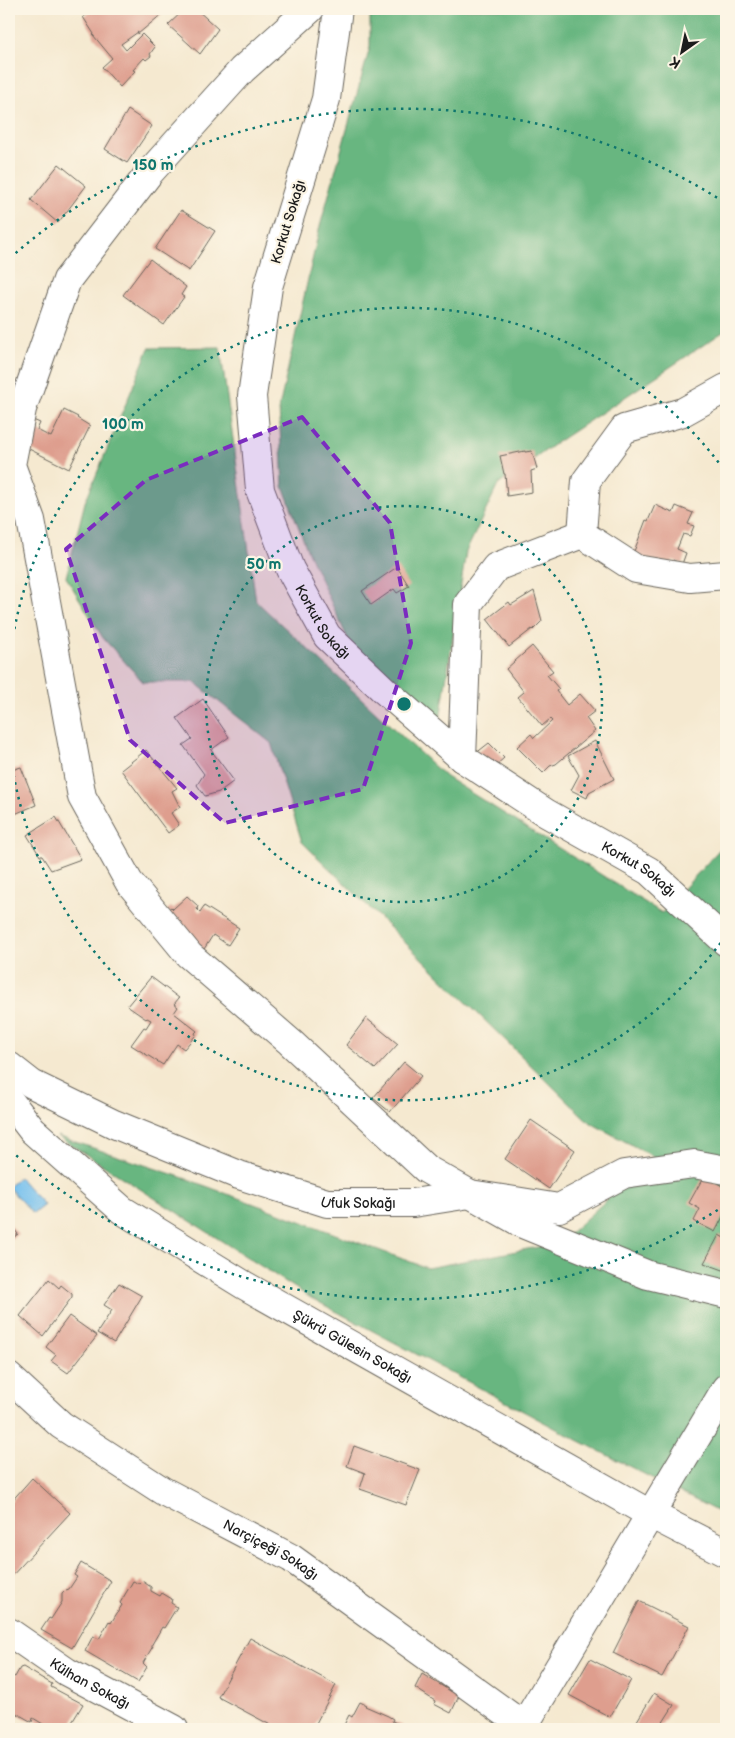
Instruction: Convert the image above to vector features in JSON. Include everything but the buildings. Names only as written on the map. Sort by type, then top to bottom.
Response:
[{"type":"street","points":[[310,9],[242,70],[150,172],[67,280],[22,408],[11,465],[31,520],[82,797],[129,882],[188,955],[290,1042],[426,1169],[523,1224],[648,1275],[726,1294]]},
{"type":"street","name":"Korkut Sokağı","points":[[338,9],[326,99],[268,287],[252,396],[260,490],[290,569],[327,636],[462,758],[546,812],[649,871],[726,942]]},
{"type":"street","points":[[582,534],[586,481],[624,429],[683,412],[726,388]]},
{"type":"street","points":[[462,758],[468,604],[496,567],[582,534]]},
{"type":"street","points":[[582,534],[636,569],[690,578],[726,575]]},
{"type":"street","name":"Ufuk Sokağı","points":[[9,1066],[32,1084],[114,1124],[238,1175],[327,1203],[413,1203],[470,1194],[559,1208],[624,1174],[694,1164],[726,1170]]},
{"type":"street","name":"Şükrü Gülesin Sokağı","points":[[9,1100],[32,1130],[122,1210],[244,1285],[650,1514],[726,1553]]},
{"type":"street","name":"Narçiçeği Sokağı","points":[[9,1378],[61,1425],[163,1491],[291,1558],[525,1728]]},
{"type":"street","points":[[525,1728],[726,1388]]},
{"type":"street","name":"Külhan Sokağı","points":[[12,1643],[174,1729]]},
{"type":"highlighted area","points":[[302,417],[390,523],[411,643],[363,789],[225,823],[130,740],[66,549],[146,480]]},
{"type":"green space","points":[[370,9],[726,9],[726,330],[556,443],[498,485],[466,552],[440,720],[352,648],[308,552],[283,486],[279,408],[319,230],[370,47]]},
{"type":"green space","points":[[220,347],[256,601],[446,777],[662,913],[726,842],[726,1516],[568,1435],[311,1298],[57,1136],[187,1179],[427,1268],[559,1243],[654,1157],[589,1122],[302,842],[271,743],[194,682],[143,682],[103,638],[66,577],[85,502],[149,348]]},
{"type":"water","points":[[19,1177],[44,1205],[33,1214],[9,1188]]}]
